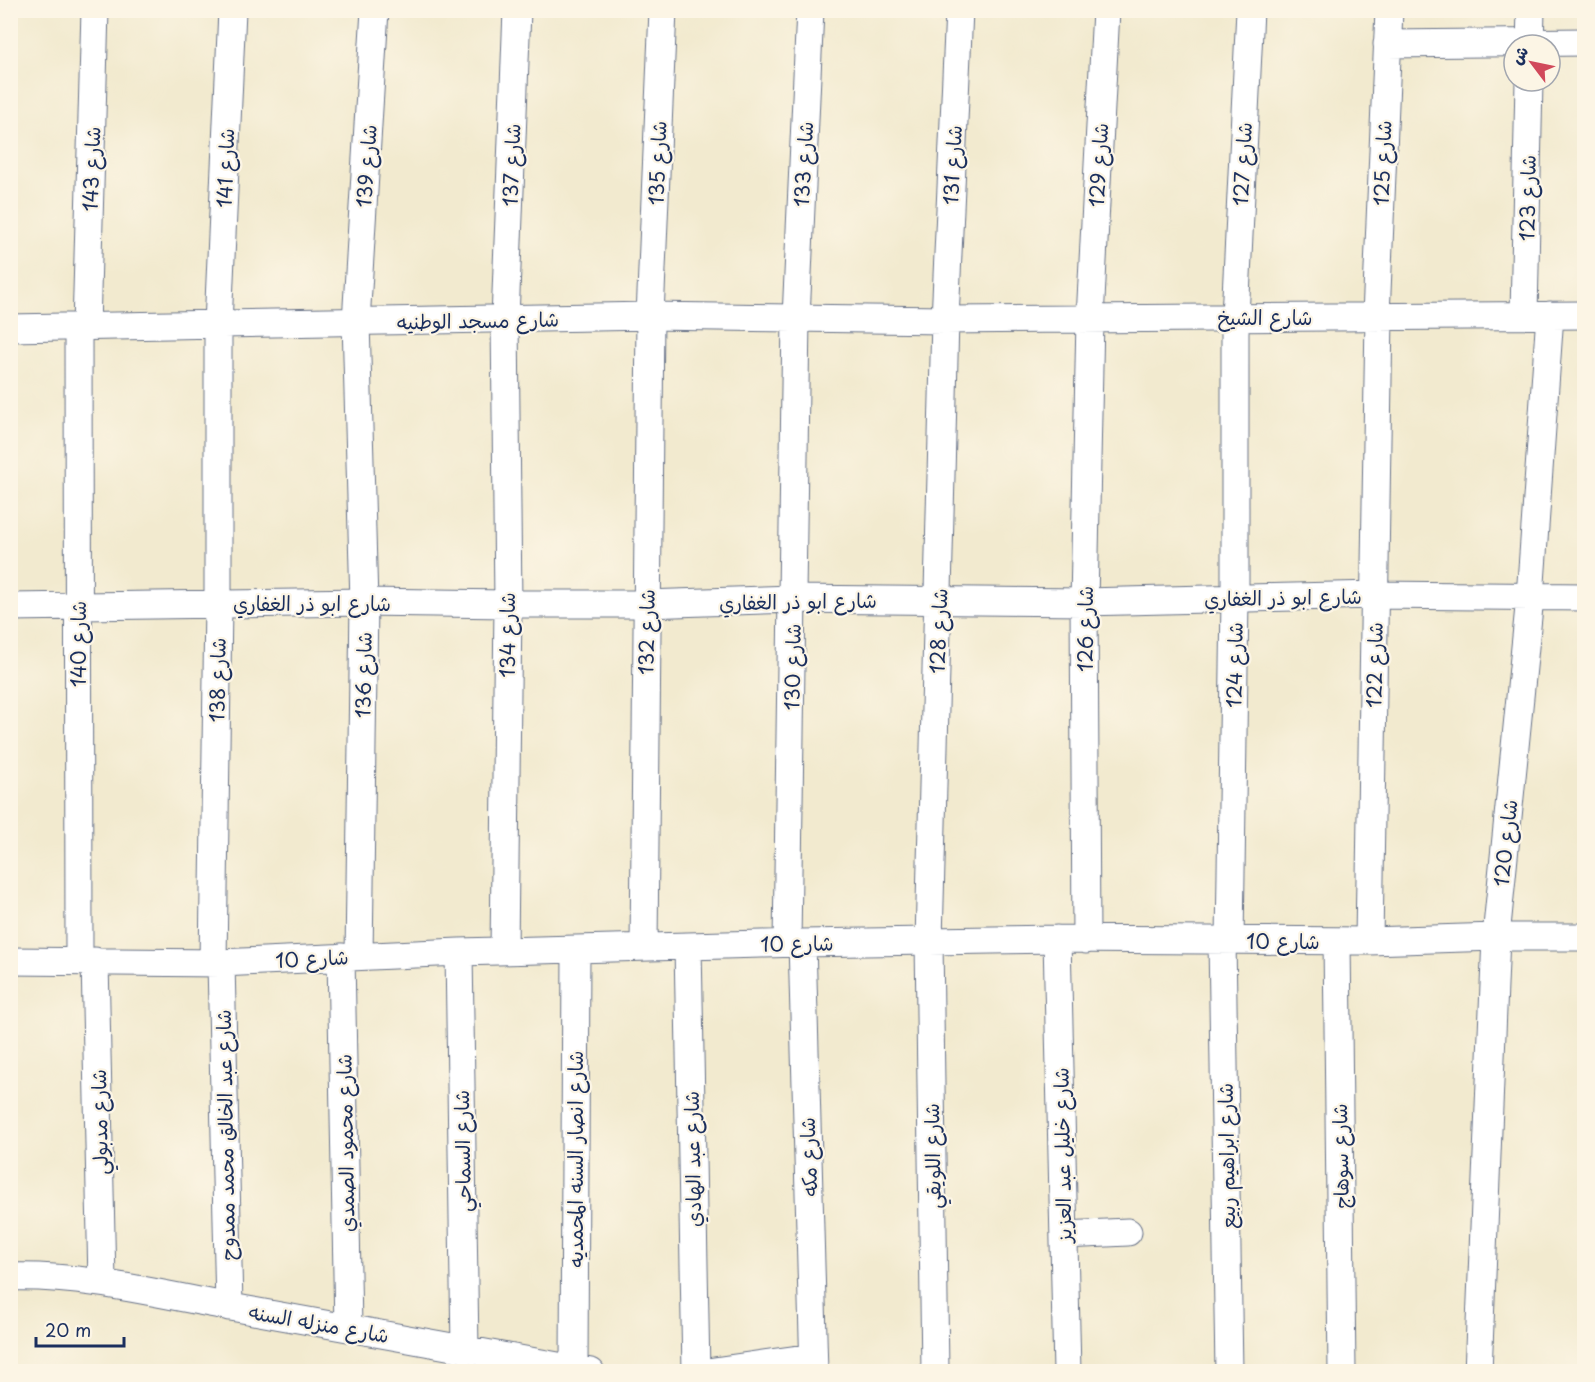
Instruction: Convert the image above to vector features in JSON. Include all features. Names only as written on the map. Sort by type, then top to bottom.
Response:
[{"type":"street","name":"شارع 143","points":[[82,327],[95,10]]},
{"type":"street","name":"شارع 141","points":[[218,325],[232,10]]},
{"type":"street","name":"شارع 139","points":[[356,322],[375,10]]},
{"type":"street","name":"شارع 137","points":[[505,319],[517,10]]},
{"type":"street","name":"شارع 135","points":[[650,316],[663,10]]},
{"type":"street","name":"شارع 133","points":[[796,318],[810,10]]},
{"type":"street","name":"شارع 131","points":[[945,320],[959,10]]},
{"type":"street","name":"شارع 129","points":[[1090,319],[1106,10]]},
{"type":"street","name":"شارع 127","points":[[1235,317],[1250,10]]},
{"type":"street","name":"شارع 125","points":[[1377,316],[1389,10]]},
{"type":"street","points":[[1531,33],[1532,10]]},
{"type":"street","points":[[1562,43],[1584,42]]},
{"type":"street","points":[[1387,44],[1502,44]]},
{"type":"street","name":"شارع 123","points":[[1530,93],[1537,315]]},
{"type":"street","name":"شارع 120","points":[[1478,1371],[1496,937],[1530,597],[1537,315]]},
{"type":"street","name":"شارع الشيخ","points":[[945,320],[1584,315]]},
{"type":"street","name":"شارع مسجد الوطنيه","points":[[10,328],[650,316],[945,320]]},
{"type":"street","name":"شارع 132","points":[[644,947],[650,316]]},
{"type":"street","name":"شارع 122","points":[[1369,941],[1376,595],[1377,316]]},
{"type":"street","name":"شارع 124","points":[[1226,941],[1235,598],[1235,317]]},
{"type":"street","name":"شارع 130","points":[[795,943],[793,599],[796,318]]},
{"type":"street","name":"شارع 134","points":[[504,951],[507,604],[505,319]]},
{"type":"street","name":"شارع 126","points":[[1086,940],[1084,602],[1090,319]]},
{"type":"street","name":"شارع 128","points":[[929,941],[945,320]]},
{"type":"street","name":"شارع 136","points":[[350,957],[364,602],[356,322]]},
{"type":"street","name":"شارع 138","points":[[217,963],[218,325]]},
{"type":"street","name":"شارع 140","points":[[82,327],[78,607],[87,961]]},
{"type":"street","name":"شارع ابو ذر الغفاري","points":[[10,608],[364,602],[646,604],[793,599],[1084,602],[1376,595],[1584,597]]},
{"type":"street","name":"شارع 10","points":[[10,961],[217,963],[459,951],[1057,939],[1369,941],[1584,937]]},
{"type":"street","name":"شارع خليل عبد العزيز","points":[[1057,939],[1068,1371]]},
{"type":"street","name":"شارع اللويقي","points":[[929,941],[934,1371]]},
{"type":"street","name":"شارع ابراهيم ربيع","points":[[1226,941],[1229,1371]]},
{"type":"street","name":"شارع سوهاج","points":[[1337,941],[1342,1371]]},
{"type":"street","name":"شارع مكه","points":[[795,943],[814,1364]]},
{"type":"street","name":"شارع عبد الهادي","points":[[688,946],[696,1371]]},
{"type":"street","name":"شارع انصار السنه المحمديه","points":[[576,949],[583,1370]]},
{"type":"street","name":"شارع السماحي","points":[[459,951],[465,1350]]},
{"type":"street","name":"شارع محمود الصمدي","points":[[348,1328],[350,957]]},
{"type":"street","name":"شارع مدبولي","points":[[87,961],[102,1282]]},
{"type":"street","name":"شارع عبد الخالق محمد ممدوح","points":[[217,963],[229,1307]]},
{"type":"street","points":[[1064,1235],[1128,1232]]},
{"type":"street","name":"شارع منزله السنه","points":[[10,1277],[63,1278],[102,1282],[583,1370]]},
{"type":"street","points":[[707,1371],[814,1364]]}]
